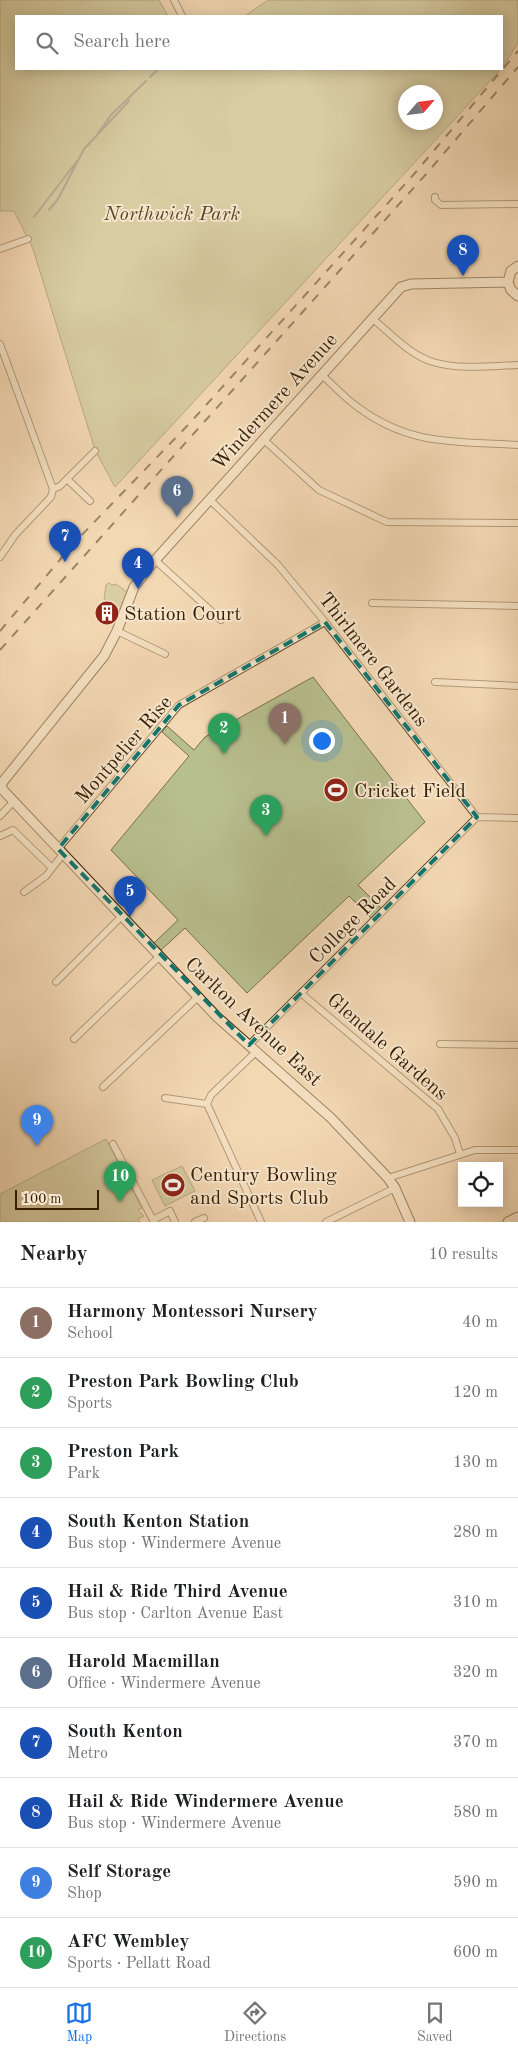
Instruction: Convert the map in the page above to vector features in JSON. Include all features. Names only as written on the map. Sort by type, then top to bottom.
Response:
[{"type":"street","points":[[174,0],[182,15]]},
{"type":"street","points":[[435,197],[435,200],[441,205],[518,204]]},
{"type":"street","points":[[0,249],[28,239]]},
{"type":"street","points":[[518,266],[511,271],[508,282],[510,290],[518,296]]},
{"type":"street","name":"Windermere Avenue","points":[[1,788],[2,781],[96,669],[117,631],[134,587],[155,560],[402,287],[411,284],[508,282]]},
{"type":"street","points":[[374,319],[400,342],[432,362],[474,367],[518,365]]},
{"type":"street","points":[[0,344],[53,489],[51,497],[15,535],[0,557]]},
{"type":"street","points":[[322,375],[359,408],[392,428],[411,435],[436,441],[518,445]]},
{"type":"street","points":[[263,439],[319,490],[387,522],[518,523]]},
{"type":"street","points":[[53,489],[60,486],[95,451]]},
{"type":"street","points":[[67,479],[90,501]]},
{"type":"street","name":"Thirlmere Gardens","points":[[209,499],[278,565],[325,622],[477,817]]},
{"type":"street","points":[[155,560],[221,620]]},
{"type":"street","points":[[372,603],[518,606]]},
{"type":"street","name":"Montpelier Rise","points":[[24,892],[46,876],[60,851],[179,705],[325,622]]},
{"type":"street","points":[[117,631],[165,654]]},
{"type":"street","points":[[435,682],[518,686]]},
{"type":"street","name":"Carlton Avenue East","points":[[1,788],[198,997],[331,1118],[388,1178],[395,1188],[410,1222]]},
{"type":"street","points":[[0,816],[13,802]]},
{"type":"street","points":[[477,817],[518,818]]},
{"type":"street","name":"College Road","points":[[249,1045],[477,817]]},
{"type":"street","points":[[0,836],[13,830],[51,867]]},
{"type":"street","points":[[56,982],[122,916]]},
{"type":"street","points":[[74,1039],[160,956]]},
{"type":"street","name":"Glendale Gardens","points":[[302,994],[438,1109],[455,1138],[460,1154]]},
{"type":"street","points":[[103,1087],[198,997]]},
{"type":"street","points":[[440,1044],[518,1046]]},
{"type":"street","points":[[257,1052],[211,1095],[207,1104],[261,1222]]},
{"type":"street","points":[[165,1098],[207,1104]]},
{"type":"street","points":[[113,1144],[153,1221],[170,1211],[175,1222]]},
{"type":"street","points":[[388,1178],[460,1154],[488,1148],[518,1150]]},
{"type":"street","points":[[326,1222],[395,1188]]},
{"type":"street","points":[[508,1222],[518,1217]]},
{"type":"street","points":[[195,1222],[204,1218]]},
{"type":"highlighted area","points":[[325,622],[477,817],[249,1045],[58,849],[179,705]]},
{"type":"green space","name":"Northwick Park","points":[[0,0],[159,0],[167,15],[15,15],[15,70],[500,70],[115,487],[95,450],[33,249],[14,211],[0,211]]},
{"type":"green space","points":[[268,0],[518,0],[518,43],[503,66],[503,15],[246,15]]},
{"type":"green space","points":[[109,583],[112,585],[116,584],[127,592],[119,612],[104,599],[106,585]]},
{"type":"green space","points":[[313,677],[425,822],[358,885],[381,908],[371,918],[349,896],[247,993],[185,928],[161,950],[154,943],[178,920],[111,850],[189,756],[162,732],[167,726],[194,750],[205,737]]},
{"type":"green space","points":[[106,1139],[142,1208],[138,1210],[144,1216],[138,1219],[140,1222],[0,1222],[0,1194]]},
{"type":"green space","name":"Century Bowling and Sports Club","points":[[182,1166],[195,1191],[165,1206],[152,1180]]},
{"type":"waterway","points":[[150,77],[157,70]]},
{"type":"waterway","points":[[96,136],[111,115],[146,81]]},
{"type":"waterway","points":[[49,210],[58,199],[84,149],[129,101]]},
{"type":"waterway","points":[[34,217],[77,161]]},
{"type":"railway","points":[[503,69],[518,51]]},
{"type":"railway","points":[[0,650],[427,173],[518,67]]},
{"type":"railway","points":[[0,631],[74,543],[189,424],[415,173],[502,70]]},
{"type":"place","name":"Hail & Ride Windermere Avenue","points":[[463,276]]},
{"type":"place","name":"Harold Macmillan","points":[[177,517]]},
{"type":"place","name":"South Kenton","points":[[65,562]]},
{"type":"place","name":"South Kenton Station","points":[[138,589]]},
{"type":"place","name":"Station Court","points":[[107,613]]},
{"type":"place","name":"Harmony Montessori Nursery","points":[[285,744]]},
{"type":"place","name":"Preston Park Bowling Club","points":[[224,754]]},
{"type":"place","name":"Cricket Field","points":[[336,790]]},
{"type":"place","name":"Preston Park","points":[[266,836]]},
{"type":"place","name":"Hail & Ride Third Avenue","points":[[130,917]]},
{"type":"place","name":"Self Storage","points":[[37,1146]]},
{"type":"place","name":"Century Bowling and Sports Club","points":[[173,1185]]},
{"type":"place","name":"AFC Wembley","points":[[120,1202]]}]
